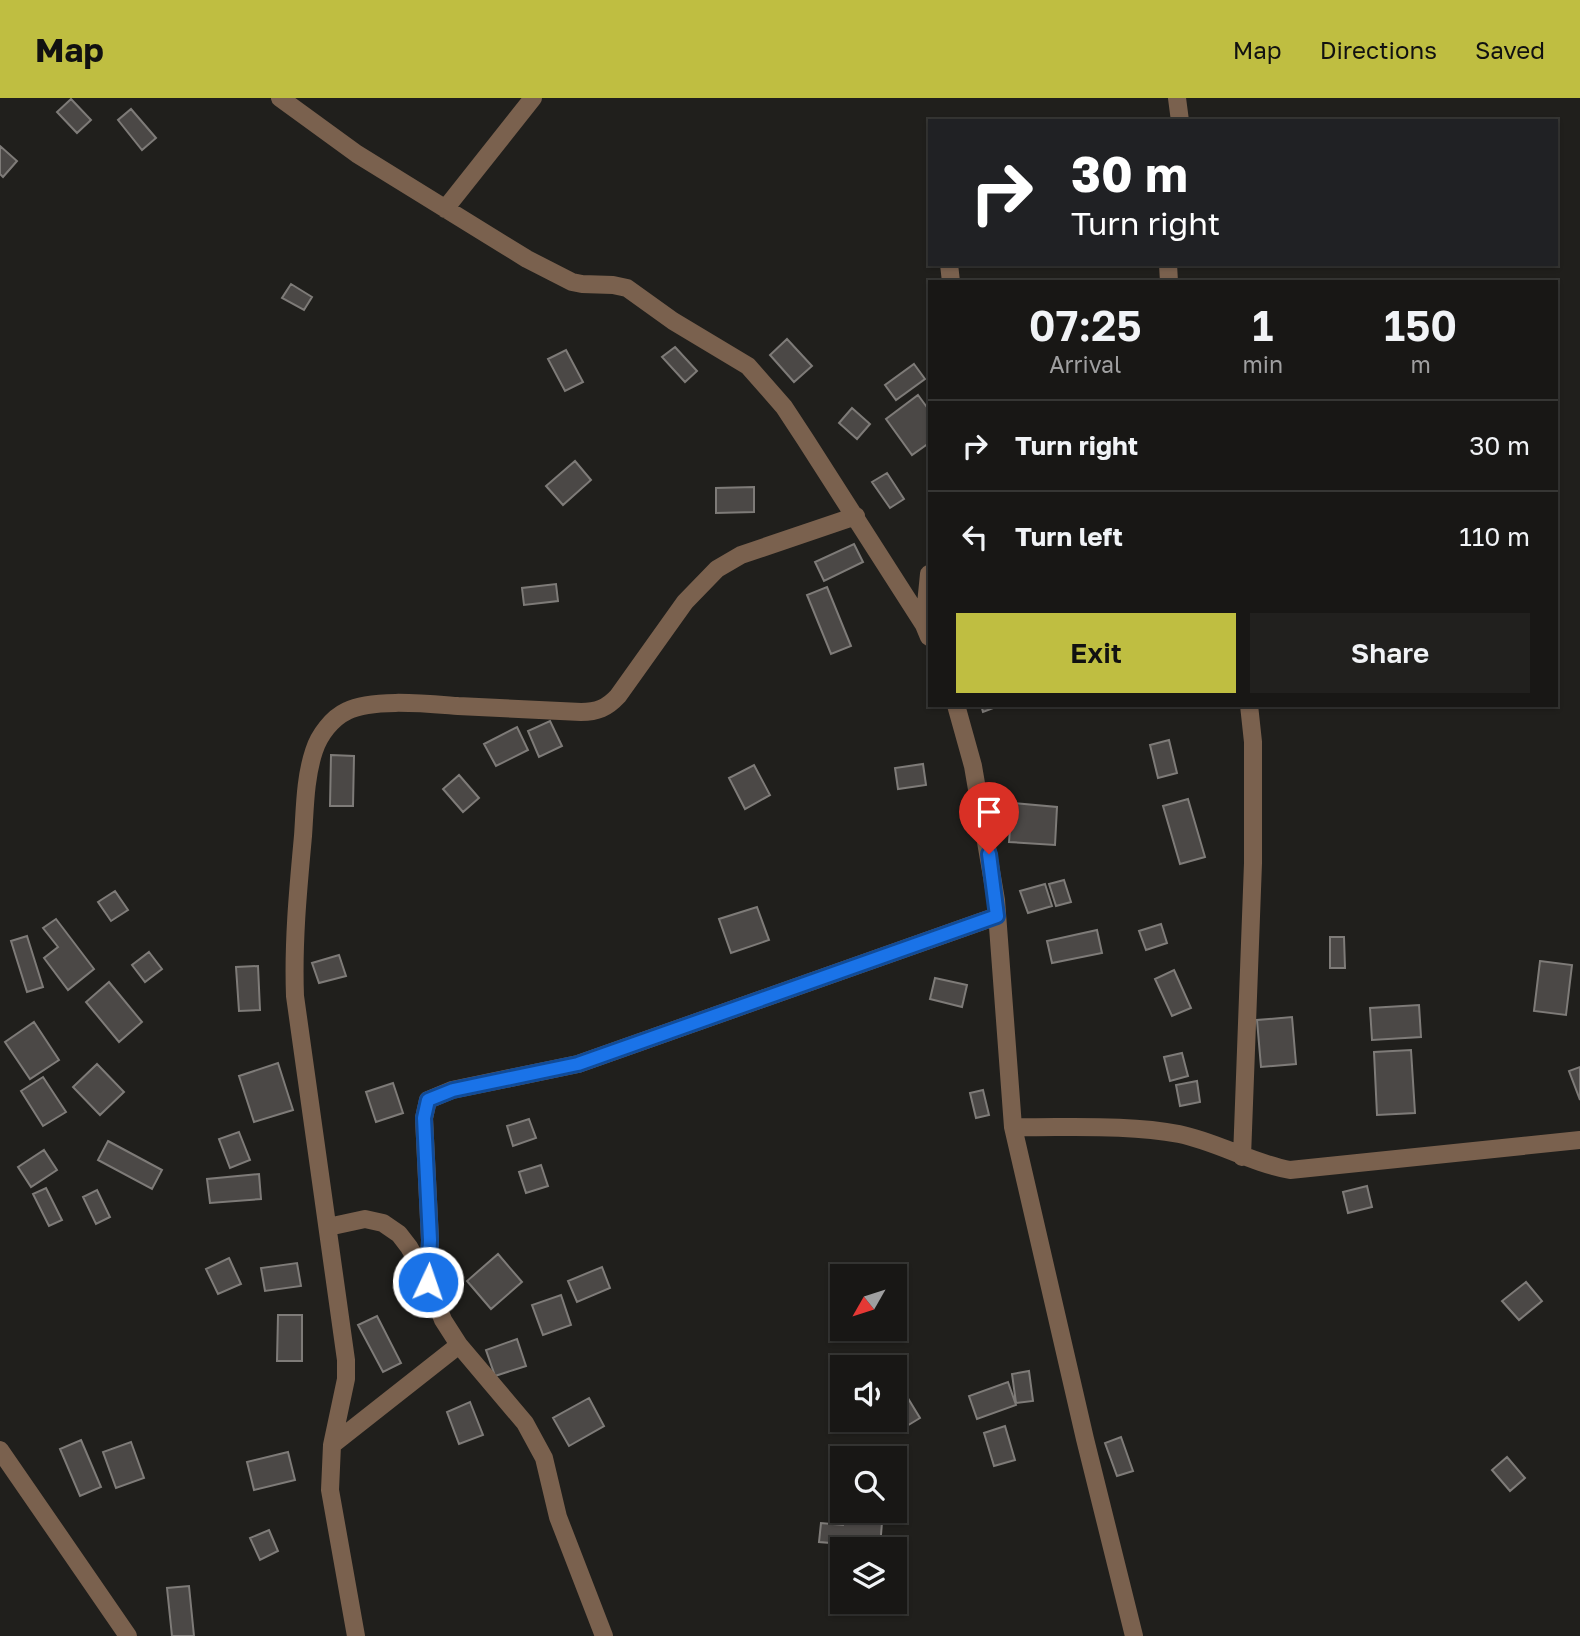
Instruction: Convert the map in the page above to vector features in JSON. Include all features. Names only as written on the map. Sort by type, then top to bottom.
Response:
[{"type":"street","points":[[279,98],[357,154],[527,259],[572,282],[613,285],[638,294],[673,321],[748,366],[784,407],[927,631]]},
{"type":"street","points":[[445,209],[533,98]]},
{"type":"street","points":[[1177,98],[1180,119]]},
{"type":"street","points":[[356,1636],[330,1490],[332,1445],[346,1379],[346,1360],[295,996],[294,956],[307,792],[314,751],[323,732],[349,709],[397,703],[581,712],[609,706],[685,602],[717,569],[741,555],[856,516]]},
{"type":"street","points":[[927,631],[928,602]]},
{"type":"street","points":[[957,707],[978,792],[997,916],[1013,1127],[1085,1439],[1134,1636]]},
{"type":"street","points":[[1242,1157],[1253,863],[1253,741],[1249,707]]},
{"type":"street","points":[[428,1282],[430,1240],[424,1118],[428,1100],[453,1090],[578,1064],[997,916]]},
{"type":"street","points":[[1013,1127],[1156,1130],[1212,1143],[1267,1166],[1290,1170],[1580,1140]]},
{"type":"street","points":[[328,1227],[365,1219],[383,1223],[399,1234],[409,1247],[428,1282],[443,1320],[459,1345],[526,1423],[544,1458],[558,1517],[604,1636]]},
{"type":"street","points":[[332,1445],[459,1345]]},
{"type":"street","points":[[0,1450],[128,1636]]},
{"type":"building","points":[[71,99],[91,120],[77,133],[57,112]]},
{"type":"building","points":[[131,109],[156,138],[142,150],[118,120]]},
{"type":"building","points":[[0,146],[17,161],[3,177],[0,174]]},
{"type":"building","points":[[291,284],[312,297],[304,310],[282,298]]},
{"type":"building","points":[[787,339],[812,366],[794,382],[770,355]]},
{"type":"building","points":[[675,347],[697,371],[685,382],[662,357]]},
{"type":"building","points":[[566,350],[583,382],[565,391],[548,359]]},
{"type":"building","points":[[914,364],[925,379],[896,400],[885,385]]},
{"type":"building","points":[[918,395],[928,409],[928,444],[912,455],[886,419]]},
{"type":"building","points":[[852,408],[870,424],[857,439],[839,423]]},
{"type":"building","points":[[575,461],[591,480],[563,505],[546,486]]},
{"type":"building","points":[[887,473],[904,499],[890,508],[872,482]]},
{"type":"building","points":[[754,487],[754,512],[716,513],[716,488]]},
{"type":"building","points":[[854,544],[863,562],[824,581],[815,562]]},
{"type":"building","points":[[556,584],[558,601],[524,605],[522,588]]},
{"type":"building","points":[[827,587],[851,646],[831,654],[807,595]]},
{"type":"building","points":[[982,707],[996,707],[983,712]]},
{"type":"building","points":[[550,721],[562,746],[539,757],[528,731]]},
{"type":"building","points":[[517,727],[528,750],[496,766],[484,744]]},
{"type":"building","points":[[1169,740],[1177,773],[1158,778],[1150,745]]},
{"type":"building","points":[[331,755],[354,756],[353,806],[330,806]]},
{"type":"building","points":[[923,764],[926,785],[898,789],[895,768]]},
{"type":"building","points":[[754,765],[770,795],[745,809],[729,778]]},
{"type":"building","points":[[459,775],[479,798],[463,812],[443,789]]},
{"type":"building","points":[[1188,799],[1205,857],[1180,864],[1163,806]]},
{"type":"building","points":[[1012,803],[1057,807],[1055,845],[1009,842]]},
{"type":"building","points":[[1064,880],[1071,902],[1056,906],[1049,884]]},
{"type":"building","points":[[1045,884],[1052,906],[1028,913],[1020,891]]},
{"type":"building","points":[[115,891],[128,910],[111,921],[98,902]]},
{"type":"building","points":[[757,907],[769,940],[731,953],[719,919]]},
{"type":"building","points":[[56,919],[94,969],[68,990],[44,958],[58,947],[43,928]]},
{"type":"building","points":[[1161,924],[1167,943],[1146,950],[1139,931]]},
{"type":"building","points":[[1097,930],[1102,953],[1052,963],[1047,941]]},
{"type":"building","points":[[27,936],[43,987],[27,992],[11,941]]},
{"type":"building","points":[[1330,937],[1344,937],[1345,968],[1330,968]]},
{"type":"building","points":[[149,952],[162,969],[145,982],[132,965]]},
{"type":"building","points":[[339,955],[346,976],[319,983],[312,963]]},
{"type":"building","points":[[1540,961],[1572,965],[1566,1015],[1534,1011]]},
{"type":"building","points":[[258,966],[260,1010],[239,1011],[236,967]]},
{"type":"building","points":[[1174,970],[1191,1008],[1172,1016],[1155,979]]},
{"type":"building","points":[[935,978],[967,985],[962,1007],[930,999]]},
{"type":"building","points":[[109,982],[142,1022],[119,1042],[86,1002]]},
{"type":"building","points":[[1419,1005],[1421,1037],[1372,1040],[1370,1008]]},
{"type":"building","points":[[1292,1017],[1296,1064],[1261,1067],[1257,1020]]},
{"type":"building","points":[[34,1022],[59,1060],[30,1079],[5,1042]]},
{"type":"building","points":[[1411,1050],[1415,1113],[1377,1115],[1374,1052]]},
{"type":"building","points":[[1182,1053],[1188,1076],[1170,1081],[1164,1057]]},
{"type":"building","points":[[278,1063],[293,1110],[254,1122],[239,1076]]},
{"type":"building","points":[[97,1064],[124,1092],[100,1115],[73,1087]]},
{"type":"building","points":[[1580,1067],[1580,1100],[1569,1071]]},
{"type":"building","points":[[43,1077],[66,1112],[43,1126],[21,1091]]},
{"type":"building","points":[[1197,1081],[1200,1102],[1180,1106],[1176,1085]]},
{"type":"building","points":[[393,1083],[403,1113],[376,1122],[366,1092]]},
{"type":"building","points":[[983,1090],[989,1115],[976,1118],[970,1093]]},
{"type":"building","points":[[529,1119],[536,1138],[513,1146],[507,1126]]},
{"type":"building","points":[[239,1132],[250,1160],[230,1168],[219,1139]]},
{"type":"building","points":[[108,1141],[162,1170],[152,1189],[98,1160]]},
{"type":"building","points":[[44,1150],[57,1170],[31,1187],[18,1167]]},
{"type":"building","points":[[541,1165],[548,1186],[526,1193],[519,1172]]},
{"type":"building","points":[[259,1174],[261,1199],[210,1203],[207,1179]]},
{"type":"building","points":[[1367,1186],[1372,1207],[1348,1213],[1343,1192]]},
{"type":"building","points":[[46,1188],[62,1220],[49,1226],[33,1194]]},
{"type":"building","points":[[97,1190],[110,1217],[96,1224],[83,1197]]},
{"type":"building","points":[[498,1254],[522,1282],[491,1309],[467,1281]]},
{"type":"building","points":[[229,1258],[241,1284],[218,1294],[206,1269]]},
{"type":"building","points":[[297,1263],[301,1286],[265,1291],[261,1268]]},
{"type":"building","points":[[602,1267],[610,1288],[577,1302],[568,1281]]},
{"type":"building","points":[[1526,1282],[1542,1301],[1519,1320],[1502,1301]]},
{"type":"building","points":[[561,1295],[571,1325],[543,1335],[532,1305]]},
{"type":"building","points":[[278,1315],[302,1315],[302,1361],[277,1361]]},
{"type":"building","points":[[377,1316],[401,1363],[383,1372],[358,1325]]},
{"type":"building","points":[[517,1339],[526,1366],[495,1376],[486,1350]]},
{"type":"building","points":[[1029,1371],[1033,1401],[1016,1403],[1012,1374]]},
{"type":"building","points":[[1008,1382],[1016,1405],[977,1419],[969,1396]]},
{"type":"building","points":[[907,1397],[920,1418],[907,1426]]},
{"type":"building","points":[[589,1398],[604,1426],[569,1446],[553,1418]]},
{"type":"building","points":[[470,1402],[483,1435],[459,1444],[447,1412]]},
{"type":"building","points":[[1005,1426],[1015,1460],[994,1466],[984,1433]]},
{"type":"building","points":[[1121,1437],[1133,1471],[1117,1476],[1105,1443]]},
{"type":"building","points":[[81,1440],[101,1487],[80,1496],[60,1449]]},
{"type":"building","points":[[131,1442],[144,1478],[116,1488],[103,1452]]},
{"type":"building","points":[[288,1452],[295,1480],[254,1490],[247,1462]]},
{"type":"building","points":[[1507,1457],[1525,1478],[1510,1491],[1492,1470]]},
{"type":"building","points":[[821,1523],[882,1523],[881,1537],[830,1537],[830,1543],[819,1542]]},
{"type":"building","points":[[269,1530],[278,1551],[260,1560],[250,1538]]},
{"type":"building","points":[[189,1586],[194,1636],[172,1636],[167,1588]]},
{"type":"route","points":[[428,1282],[430,1240],[424,1118],[428,1100],[453,1090],[578,1064],[997,916],[989,854]]}]
